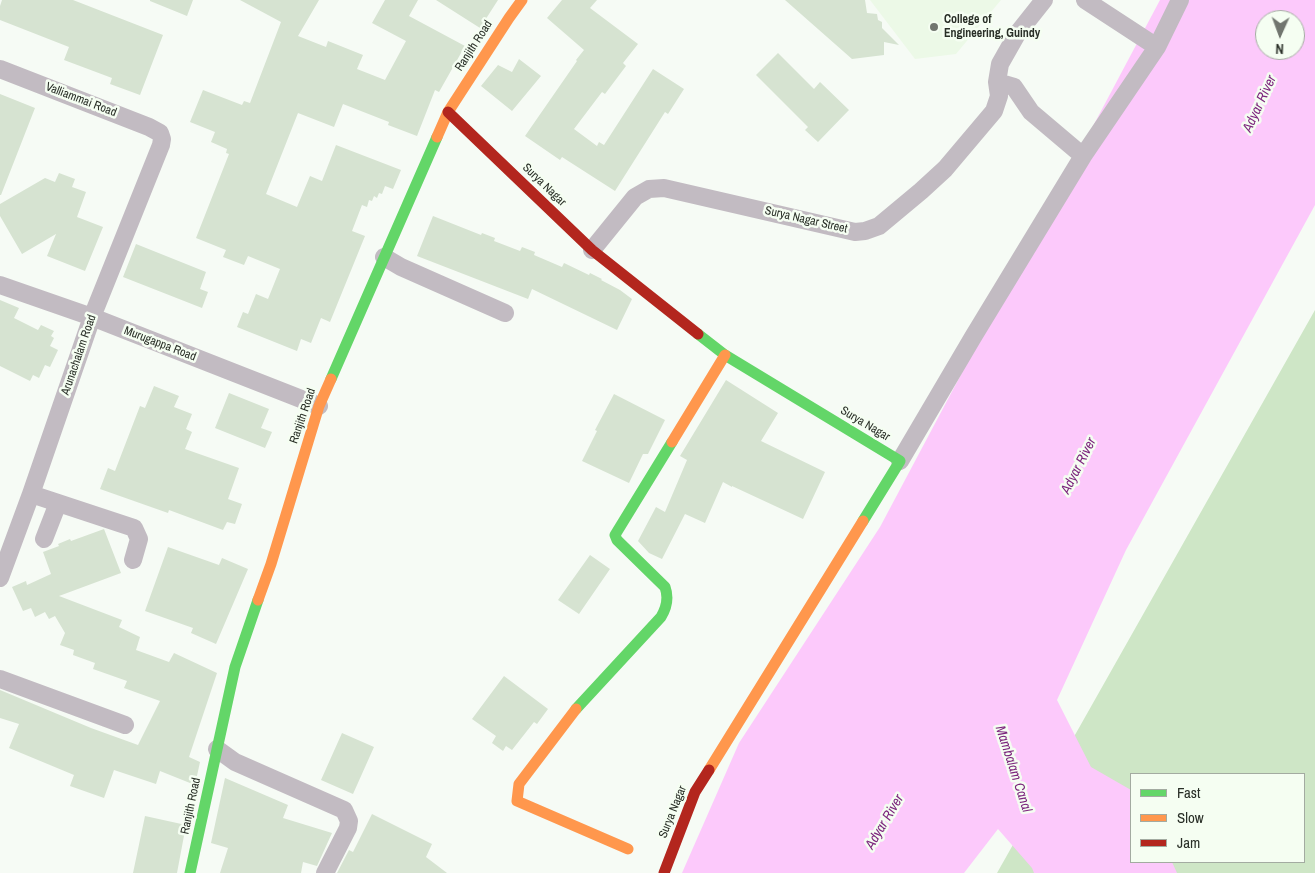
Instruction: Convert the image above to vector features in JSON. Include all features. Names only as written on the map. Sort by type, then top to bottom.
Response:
[{"type":"street","name":"Ranjith Road","points":[[190,873],[235,667],[271,564],[319,406],[448,112],[522,0]]},
{"type":"street","name":"Surya Nagar Street","points":[[592,250],[635,197],[649,189],[664,188],[855,232],[878,226],[945,169],[994,112],[999,96],[996,82],[1000,64],[1017,34],[1044,0]]},
{"type":"street","points":[[1085,0],[1157,47]]},
{"type":"street","points":[[900,461],[973,336],[1083,156],[1157,47],[1180,0]]},
{"type":"street","name":"Valliammai Road","points":[[0,69],[149,127],[160,134]]},
{"type":"street","points":[[996,82],[1014,88],[1031,112],[1083,156]]},
{"type":"street","name":"Surya Nagar","points":[[448,112],[592,250],[725,355],[900,461],[695,792],[664,873]]},
{"type":"street","name":"Arunachalam Road","points":[[0,578],[92,317],[161,145],[162,139],[160,134]]},
{"type":"street","points":[[384,257],[400,267],[504,313]]},
{"type":"street","name":"Murugappa Road","points":[[0,285],[92,317],[319,406]]},
{"type":"street","points":[[628,849],[517,801],[519,784],[581,702],[661,617],[665,610],[668,594],[665,587],[617,540],[615,535],[725,355]]},
{"type":"street","points":[[31,494],[134,528],[139,540],[133,560]]},
{"type":"street","points":[[44,539],[58,503]]},
{"type":"street","points":[[0,679],[124,725]]},
{"type":"street","points":[[217,749],[235,762],[344,810],[349,821],[348,828],[325,873]]},
{"type":"shaded area","name":"College of Engineering, Guindy","points":[[870,0],[1001,0],[956,54],[915,59]]},
{"type":"green space","points":[[1315,310],[1315,873],[997,873]]},
{"type":"water","points":[[1160,0],[1315,0],[1315,205],[1126,550],[1057,700],[1091,767],[1130,789],[1130,863],[1172,863],[1177,873],[1034,873],[1032,868],[998,829],[964,873],[682,873],[739,743],[880,527]]},
{"type":"building","points":[[2,0],[73,0],[163,35],[140,95],[110,84],[112,78],[64,60],[69,47],[0,20]]},
{"type":"building","points":[[150,0],[193,0],[187,16]]},
{"type":"building","points":[[240,0],[319,0],[298,36],[326,47],[328,41],[363,55],[357,69],[385,80],[406,41],[372,23],[385,0],[418,0],[409,16],[465,46],[439,92],[435,90],[417,136],[388,125],[389,122],[343,104],[334,127],[298,113],[266,194],[297,207],[310,176],[322,181],[336,145],[401,170],[393,189],[385,186],[382,194],[379,193],[377,198],[374,196],[372,201],[369,200],[367,207],[362,205],[352,231],[365,236],[330,322],[321,318],[311,343],[301,339],[297,351],[237,327],[243,312],[248,314],[256,294],[268,299],[280,269],[248,256],[244,265],[223,257],[226,250],[196,238],[229,154],[226,153],[227,149],[211,142],[215,132],[190,122],[203,90],[242,105],[244,101],[250,103],[281,22]]},
{"type":"building","points":[[436,0],[498,0],[480,28]]},
{"type":"building","points":[[562,0],[597,0],[590,8],[638,44],[623,63],[626,66],[605,94],[602,92],[574,129],[597,146],[599,142],[604,145],[653,69],[684,89],[668,114],[665,112],[615,191],[562,157],[560,160],[525,136],[584,50],[547,18]]},
{"type":"building","points":[[785,0],[865,0],[867,13],[877,14],[878,20],[882,22],[882,28],[899,45],[884,42],[884,55],[852,59]]},
{"type":"building","points":[[778,53],[814,89],[820,82],[849,110],[818,142],[805,130],[808,127],[756,75]]},
{"type":"building","points":[[519,59],[541,76],[512,111],[481,86],[498,65],[512,72]]},
{"type":"building","points":[[0,94],[35,108],[1,195],[0,195]]},
{"type":"building","points":[[59,173],[75,179],[72,187],[86,192],[77,217],[103,227],[85,271],[47,256],[56,234],[22,254],[0,216],[0,204],[45,178],[55,182]]},
{"type":"building","points":[[433,216],[481,235],[482,233],[495,238],[494,241],[520,251],[522,247],[535,252],[534,255],[562,267],[564,263],[589,275],[590,273],[620,290],[632,299],[617,330],[532,289],[528,299],[417,256]]},
{"type":"building","points":[[136,244],[206,272],[200,289],[208,292],[202,308],[123,277]]},
{"type":"building","points":[[0,300],[19,308],[14,318],[38,330],[41,325],[54,331],[51,336],[54,338],[50,346],[58,350],[50,367],[45,365],[39,378],[33,375],[30,381],[0,366]]},
{"type":"building","points":[[726,380],[778,413],[761,441],[825,472],[803,519],[723,482],[705,523],[685,514],[662,559],[649,553],[638,541],[656,507],[665,512],[687,460],[680,456]]},
{"type":"building","points":[[154,386],[179,396],[174,407],[192,414],[186,429],[192,432],[185,449],[239,468],[228,499],[242,504],[235,524],[227,522],[223,530],[169,510],[168,513],[100,489],[108,468],[115,471],[140,406],[145,408]]},
{"type":"building","points":[[229,393],[269,409],[261,428],[272,432],[265,448],[215,428]]},
{"type":"building","points":[[614,394],[665,420],[648,454],[643,454],[629,483],[582,461],[597,431],[595,430]]},
{"type":"building","points":[[104,529],[121,573],[59,596],[122,620],[119,627],[140,637],[136,650],[169,662],[174,653],[217,673],[189,757],[200,762],[195,785],[160,771],[156,784],[114,770],[104,798],[70,786],[74,775],[9,748],[19,724],[0,718],[0,690],[91,728],[138,745],[160,701],[124,688],[127,681],[93,669],[95,663],[73,655],[74,650],[60,645],[65,633],[55,616],[49,619],[45,612],[35,617],[31,608],[23,611],[12,587],[26,581],[27,585],[51,574],[43,552],[59,546],[58,544],[70,539],[71,541]]},
{"type":"building","points":[[168,547],[219,565],[222,558],[248,569],[216,644],[191,633],[193,628],[145,611]]},
{"type":"building","points":[[590,555],[610,569],[579,614],[558,600]]},
{"type":"building","points":[[504,676],[548,709],[537,724],[534,722],[512,750],[506,746],[503,751],[492,743],[496,736],[472,719]]},
{"type":"building","points":[[342,733],[374,747],[353,794],[321,780]]},
{"type":"building","points":[[225,778],[288,805],[283,818],[332,833],[317,866],[303,862],[301,873],[220,873],[228,848],[211,843]]},
{"type":"building","points":[[372,814],[432,844],[426,857],[447,873],[337,873],[349,850],[353,852]]},
{"type":"building","points":[[145,816],[186,825],[177,873],[133,873]]},
{"type":"traffic: fast","points":[[331,379],[437,137]]},
{"type":"traffic: fast","points":[[698,334],[725,355],[900,461],[863,521]]},
{"type":"traffic: fast","points":[[576,709],[661,617],[665,610],[667,602],[665,587],[617,540],[615,535],[672,442]]},
{"type":"traffic: fast","points":[[190,873],[235,667],[258,600]]},
{"type":"traffic: slow","points":[[437,137],[448,112],[522,0]]},
{"type":"traffic: slow","points":[[672,442],[725,355]]},
{"type":"traffic: slow","points":[[258,600],[271,564],[319,406],[331,379]]},
{"type":"traffic: slow","points":[[709,770],[863,521]]},
{"type":"traffic: slow","points":[[576,709],[519,784],[517,801],[628,849]]},
{"type":"traffic: jam","points":[[448,112],[592,250],[698,334]]},
{"type":"traffic: jam","points":[[664,873],[695,792],[709,770]]},
{"type":"place","name":"College of Engineering, Guindy","points":[[934,27]]},
{"type":"water label","name":"Adyar River","points":[[1260,104]]},
{"type":"water label","name":"Adyar River","points":[[1079,466]]},
{"type":"water label","name":"Mambalam Canal","points":[[1013,769]]},
{"type":"water label","name":"Adyar River","points":[[885,822]]}]
